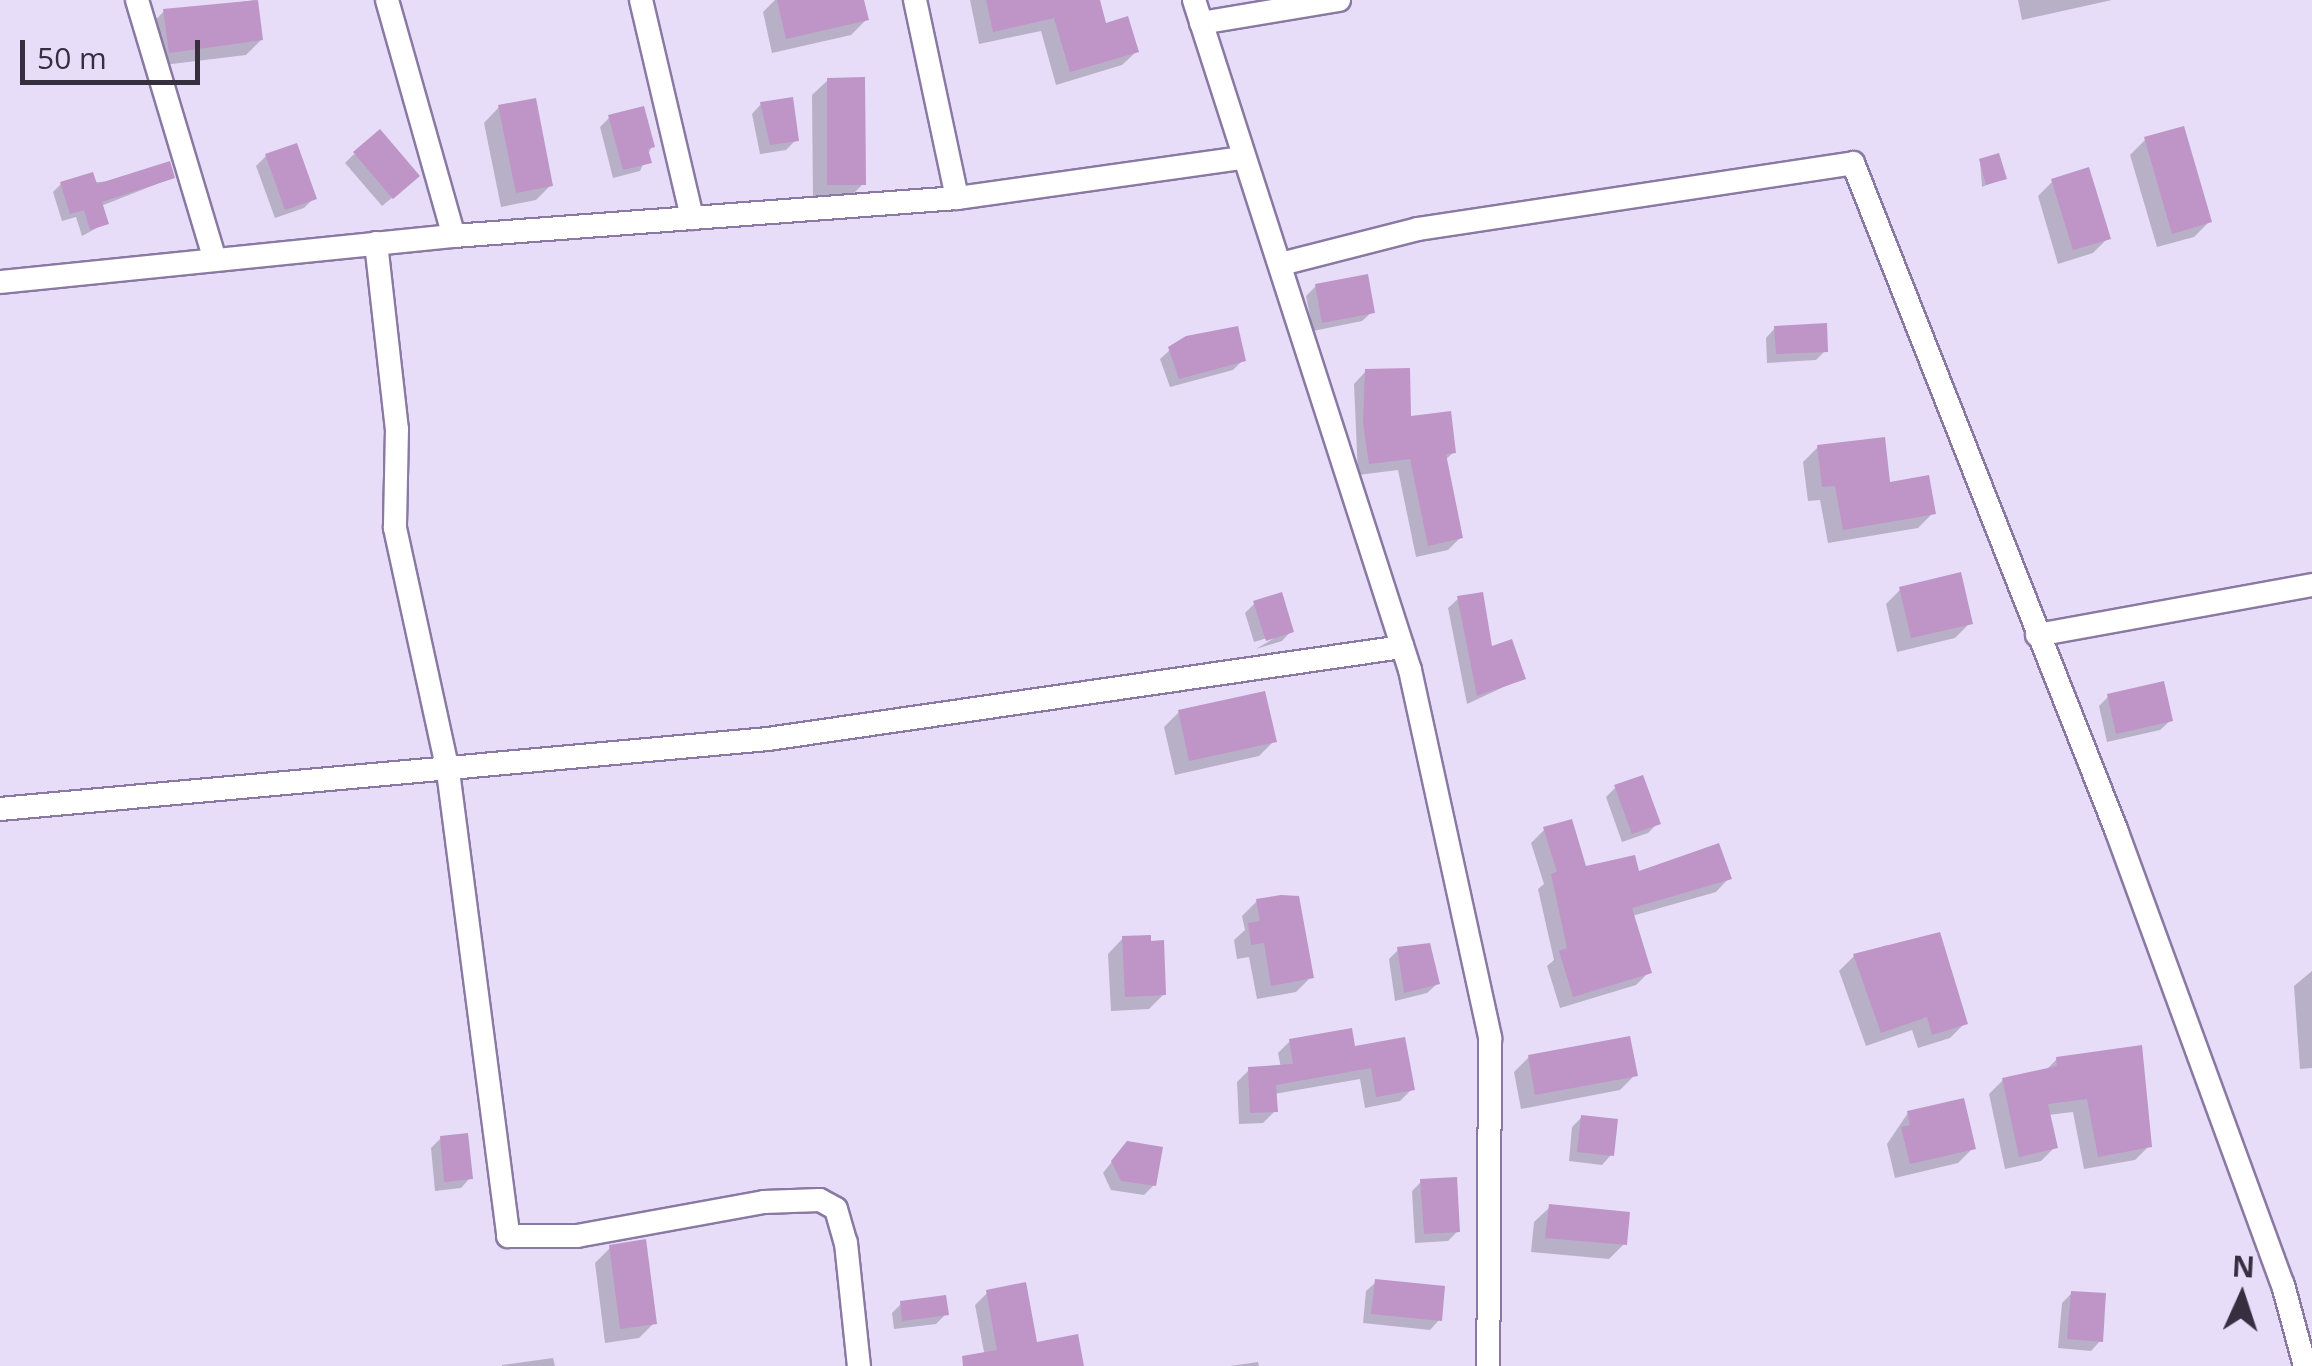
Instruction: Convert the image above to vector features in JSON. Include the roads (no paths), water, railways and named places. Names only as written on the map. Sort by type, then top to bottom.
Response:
[{"type":"street","points":[[137,0],[214,257]]},
{"type":"street","points":[[387,0],[454,236]]},
{"type":"street","points":[[641,0],[692,218]]},
{"type":"street","points":[[915,0],[957,198]]},
{"type":"street","points":[[1194,0],[1240,158],[1281,264],[1402,646],[1490,1038],[1488,1366]]},
{"type":"street","points":[[1201,24],[1339,0]]},
{"type":"street","points":[[0,282],[214,257],[957,198],[1240,158]]},
{"type":"street","points":[[1281,264],[1418,230],[1852,163],[2037,635],[2283,1284],[2307,1364]]},
{"type":"street","points":[[376,244],[398,429],[396,528],[448,771],[508,1236],[576,1236],[764,1202],[820,1200],[836,1209],[846,1242],[860,1366]]},
{"type":"street","points":[[2037,635],[2312,585]]},
{"type":"street","points":[[0,808],[448,771],[768,739],[1402,646]]}]
